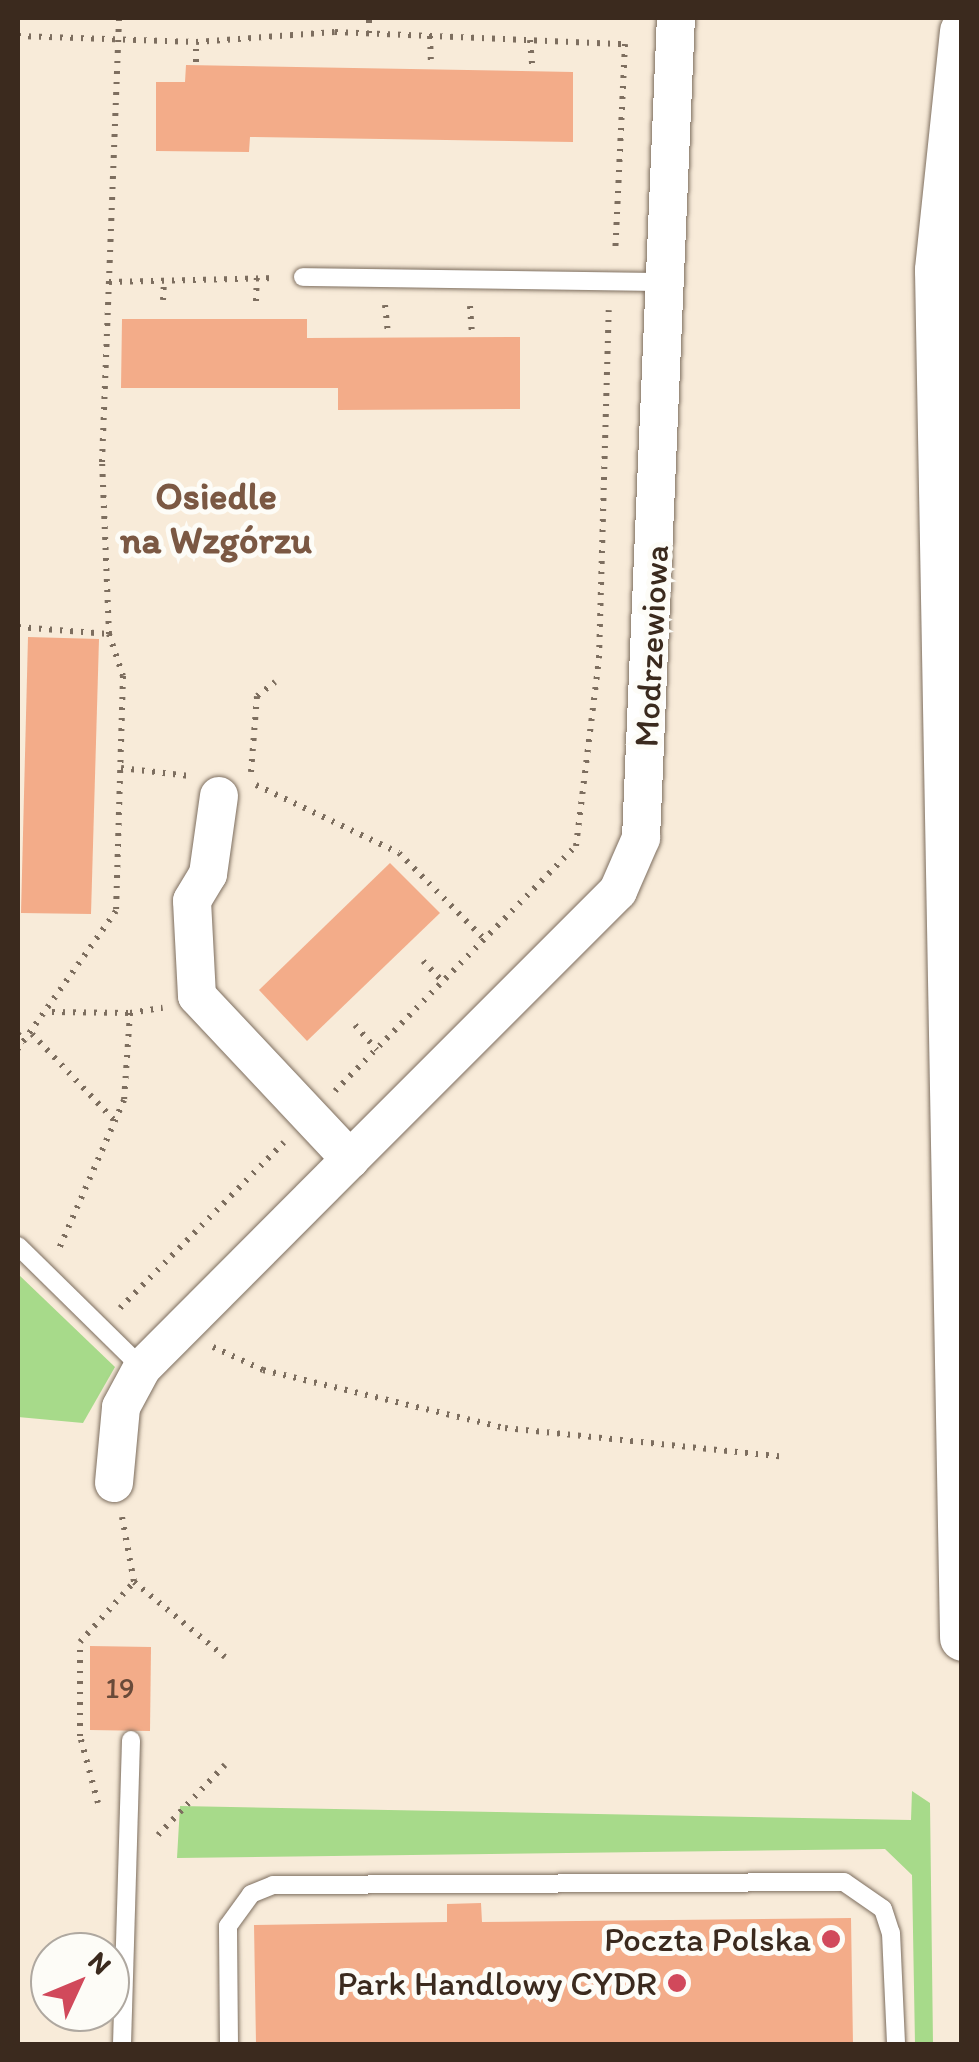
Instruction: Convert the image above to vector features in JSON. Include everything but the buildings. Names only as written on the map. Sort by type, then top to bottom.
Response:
[{"type":"street","name":"Modrzewiowa","points":[[114,1483],[121,1407],[142,1368],[589,924],[634,862],[666,282],[676,18]]},
{"type":"street","points":[[962,31],[937,270],[954,890],[962,1638]]},
{"type":"street","points":[[216,788],[208,874],[192,901],[189,973],[209,1016],[307,1120],[350,1159]]},
{"type":"lane","points":[[303,277],[666,282]]},
{"type":"lane","points":[[18,1246],[142,1368]]},
{"type":"lane","points":[[122,2044],[132,1872],[132,1740]]},
{"type":"lane","points":[[229,2044],[228,1926],[251,1894],[273,1885],[844,1882],[883,1909],[896,2044]]},
{"type":"path","points":[[18,1050],[51,1012],[116,911],[122,676],[109,634],[108,282],[118,18]]},
{"type":"path","points":[[368,33],[369,18]]},
{"type":"path","points":[[18,36],[196,42],[368,33],[625,44],[607,303],[589,789],[576,846],[102,1326]]},
{"type":"path","points":[[291,36],[292,46]]},
{"type":"path","points":[[430,36],[431,66]]},
{"type":"path","points":[[530,40],[532,65]]},
{"type":"path","points":[[196,42],[196,62]]},
{"type":"path","points":[[108,282],[303,277]]},
{"type":"path","points":[[256,301],[258,278]]},
{"type":"path","points":[[163,300],[164,280]]},
{"type":"path","points":[[388,333],[384,294],[401,294]]},
{"type":"path","points":[[472,334],[469,294],[487,295]]},
{"type":"path","points":[[594,296],[607,303]]},
{"type":"path","points":[[18,627],[109,634]]},
{"type":"path","points":[[274,682],[257,696],[250,784],[398,853],[486,941]]},
{"type":"path","points":[[122,768],[216,788]]},
{"type":"path","points":[[423,962],[444,983]]},
{"type":"path","points":[[48,1276],[114,1120],[130,1013],[51,1012]]},
{"type":"path","points":[[355,1025],[377,1050]]},
{"type":"path","points":[[18,1034],[25,1042]]},
{"type":"path","points":[[32,1034],[114,1120]]},
{"type":"path","points":[[221,1355],[505,1428],[787,1457]]},
{"type":"path","points":[[114,1483],[134,1582],[224,1657]]},
{"type":"path","points":[[134,1582],[80,1642],[80,1736],[102,1816],[132,1872],[225,1765]]},
{"type":"green space","points":[[18,1274],[115,1367],[83,1423],[18,1417]]},
{"type":"green space","points":[[912,1791],[930,1803],[933,2044],[915,2044],[912,1875],[885,1849],[177,1858],[180,1806],[911,1820]]},
{"type":"place","name":"Poczta Polska","points":[[831,1939]]},
{"type":"place","name":"Park Handlowy CYDR","points":[[677,1983]]},
{"type":"district","name":"Osiedle na Wzgórzu","points":[[216,519]]}]
